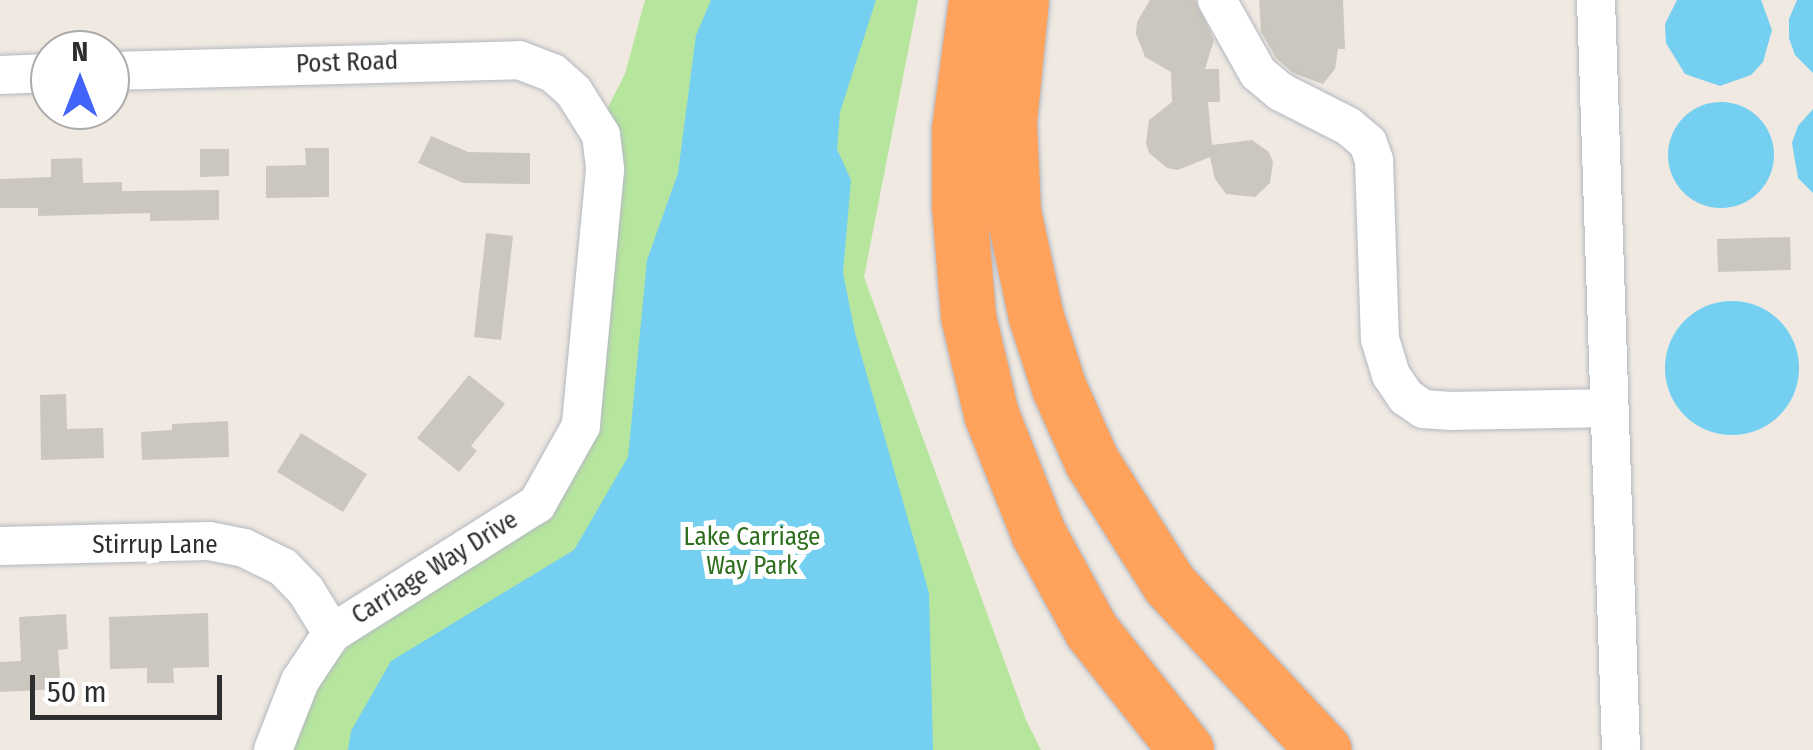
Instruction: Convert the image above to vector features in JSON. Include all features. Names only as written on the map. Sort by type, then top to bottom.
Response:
[{"type":"highway","points":[[976,0],[960,130],[959,206],[968,316],[991,414],[1038,533],[1091,630],[1186,750]]},
{"type":"highway","points":[[1021,0],[1009,122],[1013,210],[1036,317],[1059,388],[1092,462],[1168,584],[1324,750]]},
{"type":"street","points":[[1218,0],[1241,50],[1258,73],[1281,92],[1348,126],[1368,142],[1374,160],[1380,339],[1391,376],[1406,397],[1423,408],[1452,411],[1608,408]]},
{"type":"street","points":[[1596,0],[1621,750]]},
{"type":"street","name":"Post Road","points":[[130,70],[500,59],[519,60],[552,73],[574,92]]},
{"type":"street","points":[[0,75],[30,74]]},
{"type":"street","name":"Carriage Way Drive","points":[[273,750],[294,694],[332,633],[536,504],[581,426],[605,170],[601,135],[574,92]]},
{"type":"street","name":"Stirrup Lane","points":[[0,546],[209,541],[244,548],[283,567],[306,591],[332,633]]},
{"type":"green space","name":"Lake Carriage Way Park","points":[[645,0],[918,0],[864,277],[1026,720],[1041,750],[289,750],[321,676],[353,642],[480,559],[570,473],[606,111],[625,74]]},
{"type":"water","name":"Lake Carriage Way Park","points":[[711,0],[876,0],[840,112],[837,149],[851,180],[843,273],[855,333],[929,593],[933,750],[348,750],[351,731],[391,661],[574,550],[628,457],[647,260],[678,173],[696,35]]},
{"type":"water","points":[[1677,0],[1761,0],[1772,30],[1763,62],[1751,75],[1720,86],[1685,74],[1666,43],[1665,24]]},
{"type":"water","points":[[1797,0],[1813,0],[1813,73],[1795,55],[1789,38],[1789,19]]},
{"type":"water","points":[[1721,102],[1741,106],[1758,118],[1770,135],[1774,155],[1770,175],[1758,192],[1741,204],[1721,208],[1701,204],[1684,192],[1672,175],[1668,155],[1672,135],[1684,118],[1701,106]]},
{"type":"water","points":[[1813,109],[1813,193],[1798,178],[1792,143],[1798,126]]},
{"type":"water","points":[[1732,301],[1758,306],[1779,321],[1794,342],[1799,368],[1794,394],[1779,415],[1758,430],[1732,435],[1706,430],[1685,415],[1670,394],[1665,368],[1670,342],[1685,321],[1706,306]]},
{"type":"building","points":[[1150,0],[1195,0],[1214,40],[1205,69],[1219,69],[1220,102],[1208,102],[1212,145],[1252,140],[1269,152],[1273,162],[1270,183],[1255,197],[1226,194],[1215,179],[1210,157],[1178,170],[1167,168],[1149,153],[1149,120],[1172,102],[1171,72],[1145,57],[1136,34],[1137,22]]},
{"type":"building","points":[[1259,0],[1343,0],[1345,49],[1338,49],[1335,69],[1323,84],[1293,73],[1276,58],[1261,32]]},
{"type":"building","points":[[431,136],[468,152],[530,153],[530,184],[463,183],[418,163]]},
{"type":"building","points":[[305,148],[329,148],[329,197],[266,198],[266,166],[306,165]]},
{"type":"building","points":[[200,149],[229,149],[229,176],[200,177]]},
{"type":"building","points":[[82,158],[83,183],[122,182],[122,191],[219,190],[219,220],[150,221],[150,213],[38,216],[38,208],[0,208],[0,179],[51,177],[51,159]]},
{"type":"building","points":[[486,233],[513,236],[501,340],[474,337]]},
{"type":"building","points":[[1790,237],[1791,270],[1718,272],[1717,239]]},
{"type":"building","points":[[469,375],[505,404],[471,446],[477,451],[459,472],[417,438]]},
{"type":"building","points":[[66,394],[67,429],[103,428],[104,458],[41,460],[40,395]]},
{"type":"building","points":[[228,421],[229,457],[142,460],[141,432],[172,430],[172,424]]},
{"type":"building","points":[[301,433],[367,474],[343,512],[277,472]]},
{"type":"building","points":[[208,613],[209,667],[173,668],[174,683],[147,683],[147,668],[110,669],[109,617]]},
{"type":"building","points":[[66,614],[68,649],[58,650],[61,689],[0,692],[0,662],[21,661],[19,617]]}]
